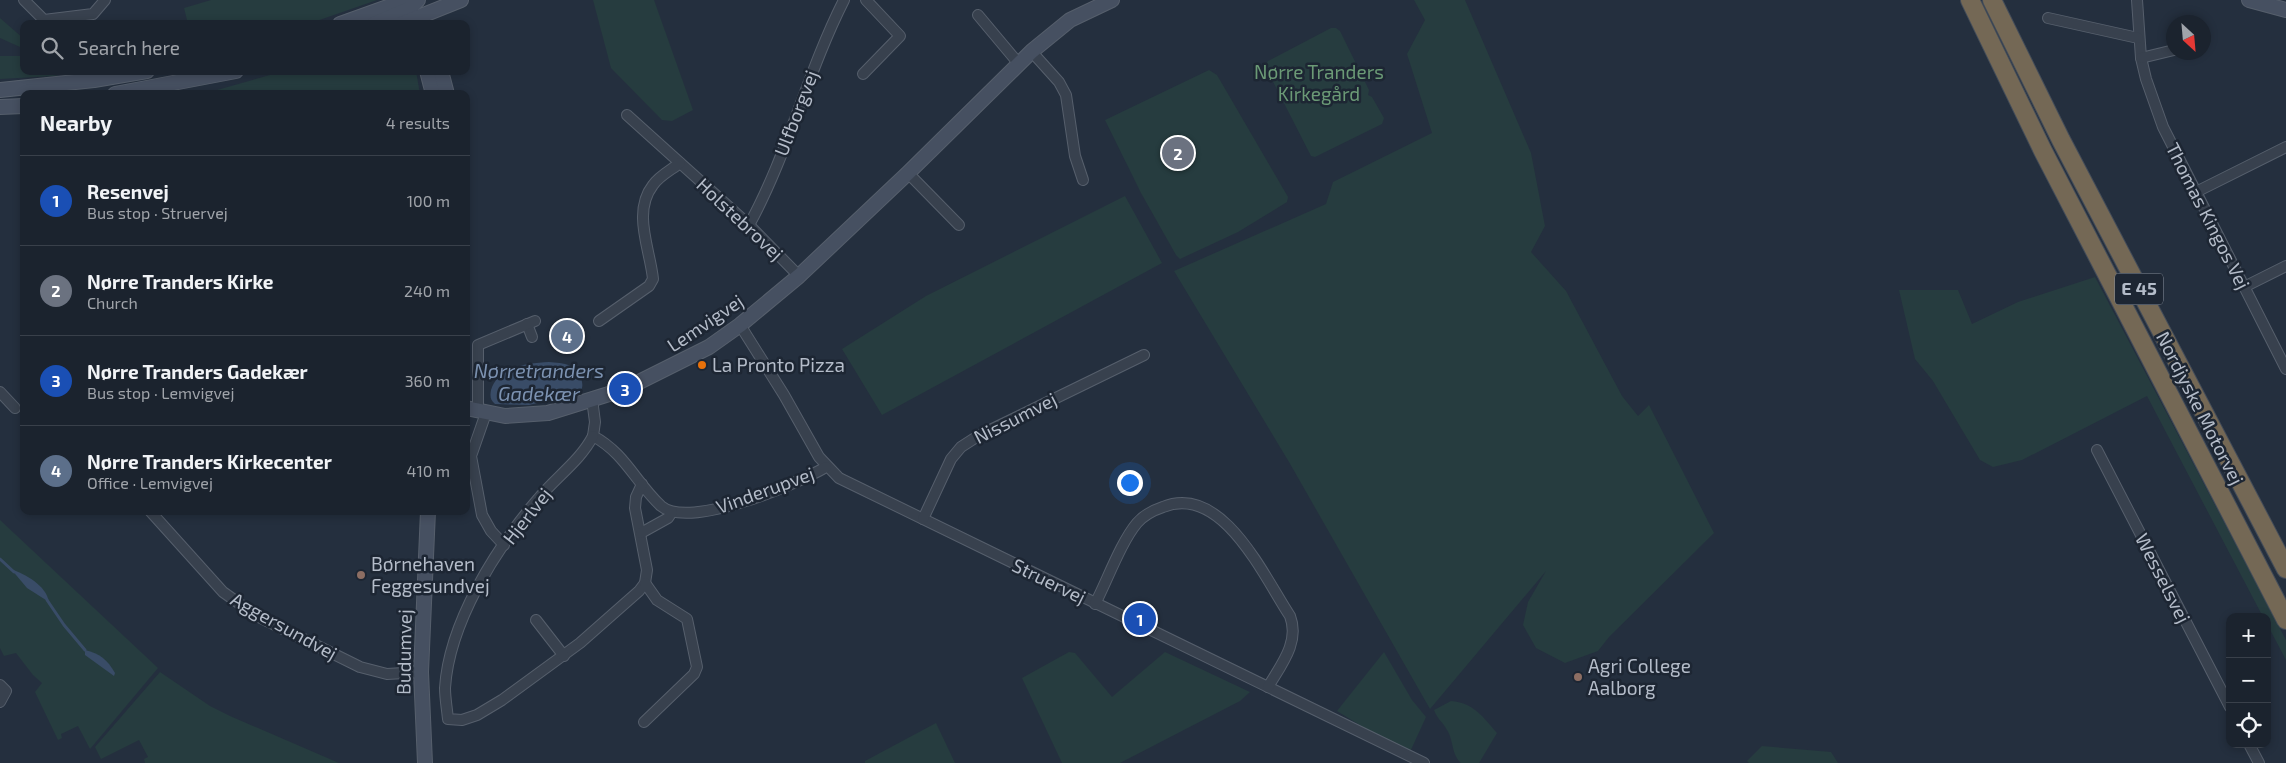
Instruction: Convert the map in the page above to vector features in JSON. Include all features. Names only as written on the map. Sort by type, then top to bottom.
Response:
[{"type":"highway","points":[[1964,0],[2013,91]]},
{"type":"highway","name":"Nordjyske Motorvej","points":[[1970,0],[2013,91],[2286,620]]},
{"type":"highway","name":"Nordjyske Motorvej","points":[[1993,2],[2066,149],[2286,570]]},
{"type":"street","points":[[24,0],[44,20],[93,14],[108,0]]},
{"type":"street","points":[[385,20],[436,0]]},
{"type":"street","points":[[361,20],[461,0]]},
{"type":"street","name":"Ulfborgvej","points":[[748,226],[766,194],[824,40],[844,0]]},
{"type":"street","points":[[863,74],[900,36],[866,0]]},
{"type":"street","name":"Lemvigvej","points":[[476,410],[506,416],[548,413],[625,389],[709,347],[740,325],[799,276],[1032,52],[1070,20],[1112,0]]},
{"type":"street","name":"Thomas Kingos Vej","points":[[2137,0],[2138,38],[2141,58],[2150,94],[2163,127],[2285,365]]},
{"type":"street","points":[[2249,0],[2286,10]]},
{"type":"street","points":[[978,16],[1019,64]]},
{"type":"street","points":[[2048,18],[2138,38]]},
{"type":"street","points":[[1032,52],[1059,82],[1066,95],[1075,156],[1083,180]]},
{"type":"street","points":[[2141,58],[2166,52]]},
{"type":"street","points":[[0,90],[116,75]]},
{"type":"street","points":[[135,90],[215,75]]},
{"type":"street","points":[[428,75],[432,90]]},
{"type":"street","points":[[443,75],[446,90]]},
{"type":"street","points":[[0,107],[20,106]]},
{"type":"street","name":"Holstebrovej","points":[[627,115],[748,226],[799,276]]},
{"type":"street","points":[[2196,192],[2286,147]]},
{"type":"street","name":"Holstebrovej","points":[[599,321],[649,286],[653,279],[643,220],[643,206],[654,184],[680,163]]},
{"type":"street","points":[[908,173],[959,225]]},
{"type":"street","points":[[2244,287],[2286,266]]},
{"type":"street","points":[[504,545],[490,531],[482,515],[471,456],[482,429],[476,410],[478,345],[531,323],[532,337]]},
{"type":"street","name":"Struervej","points":[[740,325],[826,467],[839,478],[1424,763]]},
{"type":"street","name":"Nissumvej","points":[[923,519],[951,460],[961,447],[978,436],[1144,355]]},
{"type":"street","points":[[0,392],[15,408]]},
{"type":"street","points":[[592,399],[595,422],[593,436],[619,454],[663,508],[672,512],[668,518],[641,533]]},
{"type":"street","name":"Hjerlvej","points":[[564,656],[477,715],[462,720],[448,719],[445,690],[453,644],[474,594],[504,545],[536,500],[577,460],[593,436]]},
{"type":"street","name":"Wesselsvej","points":[[2097,450],[2228,703]]},
{"type":"street","name":"Vinderupvej","points":[[672,512],[684,514],[715,510],[744,502],[826,467]]},
{"type":"street","points":[[536,620],[564,656],[639,591],[645,583],[647,570],[635,508],[636,497],[642,484]]},
{"type":"street","points":[[1095,604],[1126,542],[1136,524],[1143,517],[1172,503],[1189,502],[1206,508],[1235,532],[1290,616],[1294,627],[1291,646],[1268,687]]},
{"type":"street","name":"Aggersundvej","points":[[154,515],[223,592],[257,616],[360,667],[387,674],[421,672]]},
{"type":"street","name":"Budumvej","points":[[425,763],[421,672],[428,515]]},
{"type":"street","points":[[644,722],[694,674],[697,668],[687,619],[656,600],[645,583]]},
{"type":"street","points":[[0,684],[6,691],[0,702]]},
{"type":"street","points":[[2251,748],[2259,763]]},
{"type":"green space","points":[[211,0],[377,0],[320,20],[187,20],[184,8]]},
{"type":"green space","points":[[593,0],[654,0],[693,110],[672,121],[662,120],[611,68]]},
{"type":"green space","points":[[1414,0],[1465,0],[1531,153],[1545,226],[1531,252],[1566,291],[1622,396],[1638,416],[1649,405],[1714,533],[1609,637],[1598,651],[1565,663],[1536,648],[1523,625],[1528,602],[1546,571],[1430,709],[1289,462],[1174,271],[1326,204],[1333,182],[1432,133],[1407,54],[1425,20]]},
{"type":"green space","points":[[0,18],[20,36],[20,47],[0,38]]},
{"type":"green space","name":"Nørre Tranders Kirkegård","points":[[1331,28],[1336,28],[1340,31],[1369,90],[1368,95],[1372,97],[1384,118],[1382,124],[1315,157],[1311,156],[1265,66],[1268,61]]},
{"type":"green space","points":[[0,56],[20,56],[20,75],[59,75],[53,76],[0,79]]},
{"type":"green space","name":"Nørre Tranders Kirkegård","points":[[1209,70],[1217,75],[1288,197],[1287,202],[1238,232],[1180,259],[1141,193],[1105,120]]},
{"type":"green space","points":[[270,75],[417,75],[419,90],[217,90]]},
{"type":"green space","points":[[1125,196],[1162,263],[882,415],[842,349],[926,296]]},
{"type":"green space","points":[[2095,277],[2286,640],[2286,660],[2271,632],[2271,613],[2261,613],[2147,396],[2022,460],[1993,467],[1980,460],[1933,381],[1915,359],[1899,290],[1958,290],[1972,324],[2018,302]]},
{"type":"green space","points":[[0,520],[158,668],[90,749],[78,726],[61,734],[62,738],[58,740],[35,692],[42,683],[33,675],[16,653],[4,656],[0,648]]},
{"type":"green space","points":[[1069,652],[1075,653],[1112,697],[1165,652],[1250,692],[1240,701],[1120,763],[1062,763],[1022,678]]},
{"type":"green space","points":[[1384,652],[1412,700],[1426,717],[1410,752],[1371,732],[1337,711]]},
{"type":"green space","points":[[160,672],[210,706],[339,763],[145,763],[144,759],[148,757],[139,740],[101,759],[95,747]]},
{"type":"green space","points":[[1451,701],[1459,702],[1472,708],[1497,733],[1479,763],[1461,763],[1454,752],[1449,734],[1435,713],[1434,710]]},
{"type":"green space","points":[[936,723],[955,763],[865,763],[865,761]]},
{"type":"green space","points":[[1762,746],[1831,752],[1838,763],[1749,763],[1747,761]]},
{"type":"water","name":"Nørretranders Gadekær","points":[[549,362],[570,366],[578,371],[581,376],[582,388],[578,393],[529,405],[495,404],[492,401],[491,390],[495,382],[507,371],[532,363]]},
{"type":"water","points":[[11,569],[39,585],[44,590],[49,602],[27,588]]},
{"type":"water","points":[[85,650],[99,655],[106,661],[115,673],[114,676],[85,655]]},
{"type":"waterway","points":[[0,559],[14,572]]},
{"type":"waterway","points":[[47,600],[64,625],[85,650]]},
{"type":"place","name":"Nørre Tranders Kirke","points":[[1178,153]]},
{"type":"place","name":"Nørre Tranders Kirkecenter","points":[[567,336]]},
{"type":"place","name":"La Pronto Pizza","points":[[702,365]]},
{"type":"place","name":"Nørre Tranders Gadekær","points":[[625,389]]},
{"type":"place","name":"Børnehaven Feggesundvej","points":[[361,575]]},
{"type":"place","name":"Resenvej","points":[[1140,619]]},
{"type":"place","name":"Agri College Aalborg","points":[[1578,677]]}]
